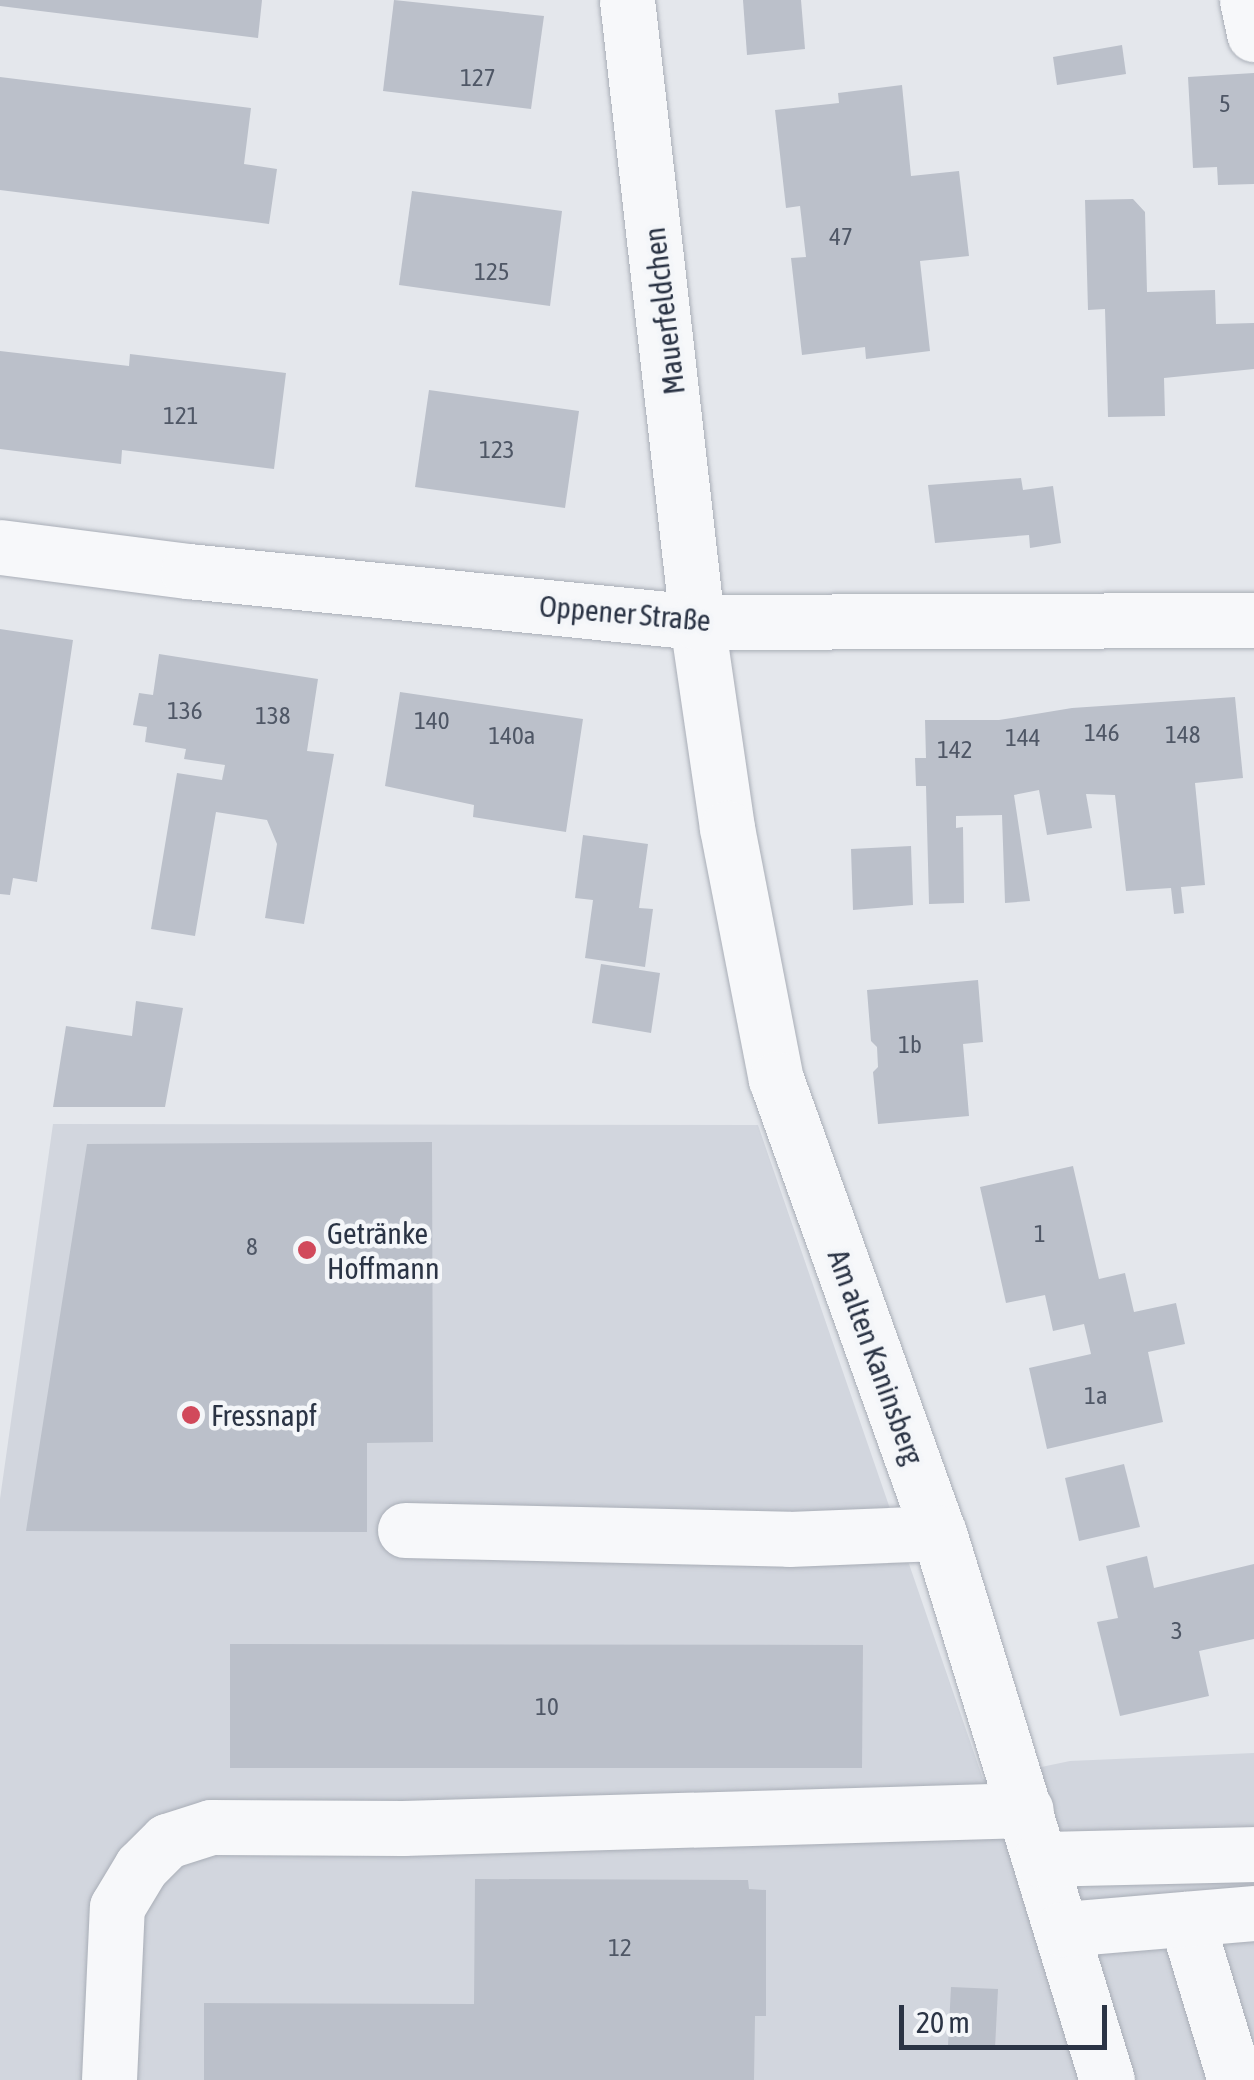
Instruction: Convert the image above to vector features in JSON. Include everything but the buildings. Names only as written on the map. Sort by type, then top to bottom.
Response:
[{"type":"street","name":"Mauerfeldchen","points":[[628,0],[697,622]]},
{"type":"street","name":"Oppener Straße","points":[[0,547],[188,571],[697,622],[1254,620]]},
{"type":"street","name":"Am alten Kaninsberg","points":[[697,622],[728,828],[776,1079],[939,1532],[1107,2080]]},
{"type":"street","points":[[405,1530],[770,1538],[939,1532]]},
{"type":"street","points":[[108,2080],[117,1907],[141,1868],[166,1841],[212,1827],[1034,1834],[1254,1854]]},
{"type":"street","points":[[1063,1930],[1254,1913]]},
{"type":"street","points":[[1186,1919],[1235,2080]]},
{"type":"shaded area","points":[[53,1124],[758,1125],[983,1779],[1070,1761],[1254,1753],[1254,2080],[0,2080],[0,1499]]},
{"type":"place","name":"Getränke Hoffmann","points":[[307,1250]]},
{"type":"place","name":"Fressnapf","points":[[191,1415]]}]
